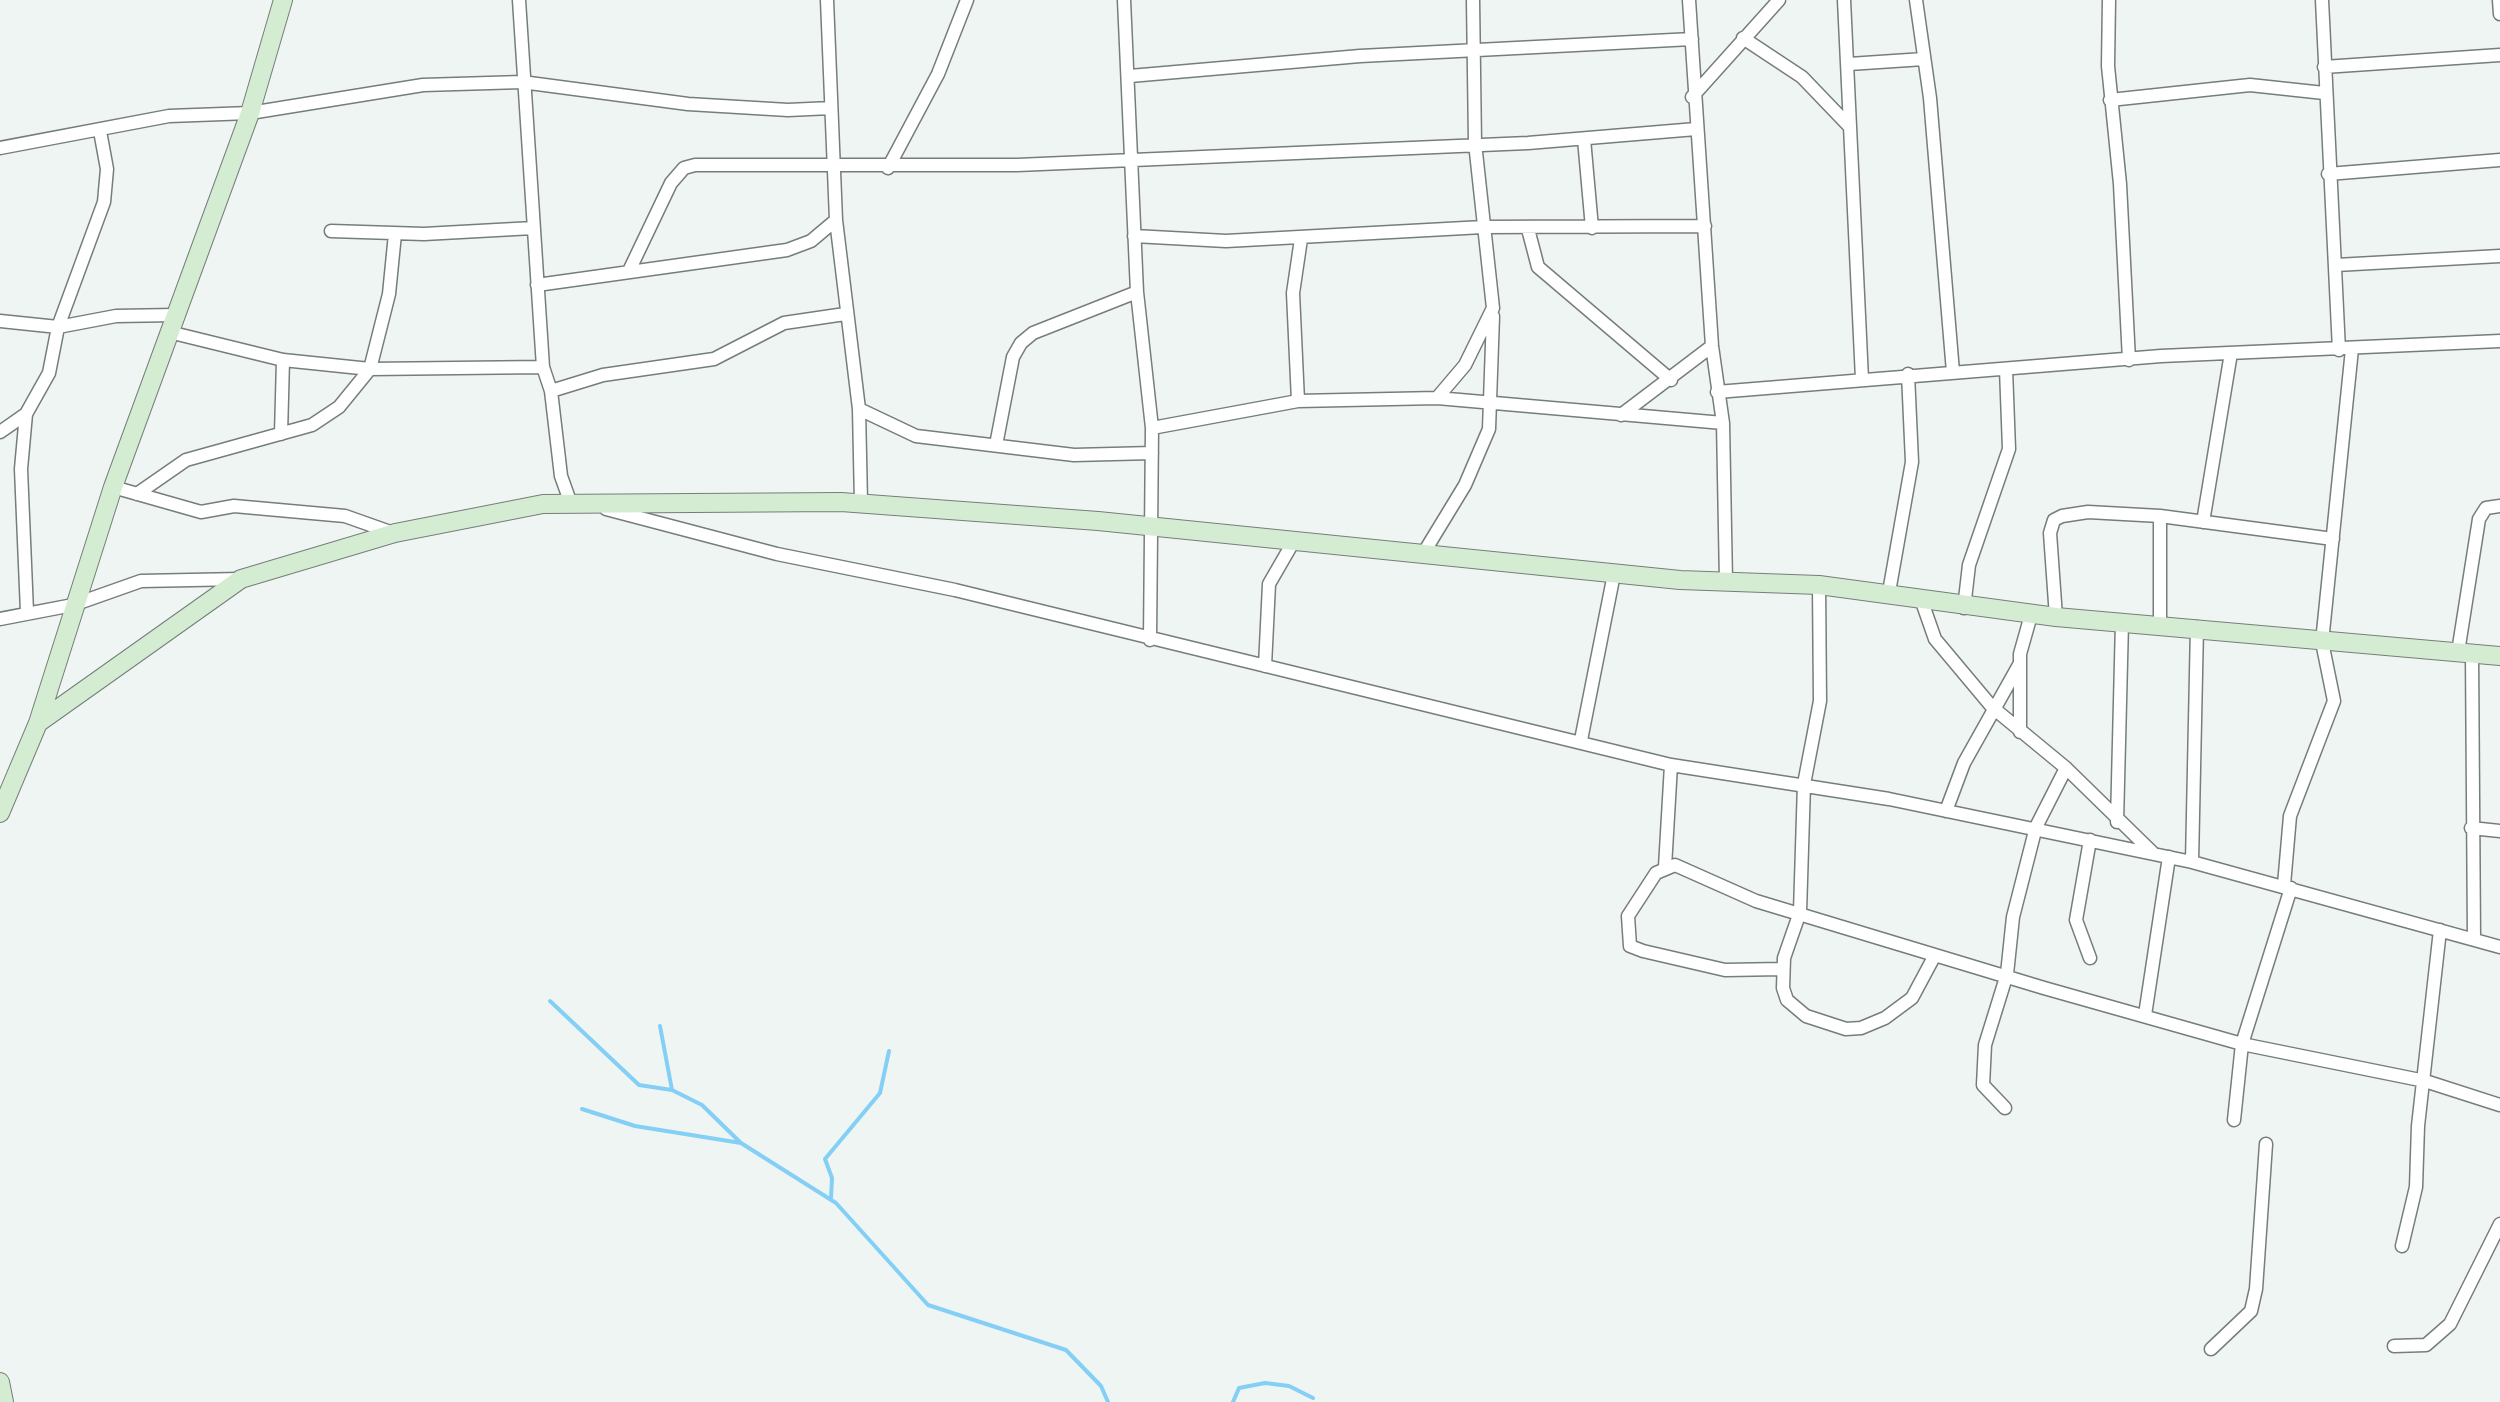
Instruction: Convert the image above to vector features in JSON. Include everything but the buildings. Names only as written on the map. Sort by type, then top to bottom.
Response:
[{"type":"street","points":[[0,814],[38,723],[72,605],[113,487],[250,113],[282,0]]},
{"type":"street","points":[[519,0],[542,366],[551,391],[560,476],[572,504]]},
{"type":"street","points":[[827,0],[836,220],[858,410],[861,503]]},
{"type":"street","points":[[888,168],[938,74],[967,0]]},
{"type":"street","points":[[1124,0],[1136,292],[1152,428],[1148,526],[1150,640]]},
{"type":"street","points":[[1423,554],[1465,485],[1489,429],[1492,402],[1493,308],[1474,143],[1473,0]]},
{"type":"street","points":[[1689,0],[1692,97],[1712,346],[1723,423],[1726,582]]},
{"type":"street","points":[[1692,97],[1779,0]]},
{"type":"street","points":[[1844,0],[1862,379]]},
{"type":"street","points":[[1916,0],[1953,372]]},
{"type":"street","points":[[2109,0],[2110,100],[2120,184],[2129,360]]},
{"type":"street","points":[[2234,1120],[2242,1044],[2288,887],[2290,816],[2334,701],[2322,642],[2345,349],[2328,174],[2322,0]]},
{"type":"street","points":[[2499,0],[2500,14]]},
{"type":"street","points":[[1744,38],[1802,76],[1850,127]]},
{"type":"street","points":[[1130,76],[1360,56],[1473,54],[1692,39]]},
{"type":"street","points":[[2324,67],[2500,56]]},
{"type":"street","points":[[1849,64],[1924,59]]},
{"type":"street","points":[[0,148],[168,116],[250,113],[372,90],[522,82],[688,104],[788,110],[831,108]]},
{"type":"street","points":[[2110,100],[2250,85],[2324,93]]},
{"type":"street","points":[[628,271],[671,183],[684,168],[718,164],[888,168],[1131,160],[1584,139],[1696,129]]},
{"type":"street","points":[[27,612],[21,468],[26,414],[49,372],[58,327],[106,192],[107,169],[100,130]]},
{"type":"street","points":[[1584,139],[1592,228]]},
{"type":"street","points":[[2328,174],[2500,160]]},
{"type":"street","points":[[537,285],[787,250],[811,241],[836,220]]},
{"type":"street","points":[[1134,236],[1193,241],[1301,239],[1483,227],[1705,226]]},
{"type":"street","points":[[331,232],[395,234],[533,228]]},
{"type":"street","points":[[1528,229],[1538,267],[1671,380]]},
{"type":"street","points":[[136,494],[186,460],[281,434],[330,414],[370,369],[391,284],[395,234]]},
{"type":"street","points":[[1298,400],[1293,294],[1301,239]]},
{"type":"street","points":[[2336,265],[2500,256]]},
{"type":"street","points":[[996,444],[1013,358],[1022,343],[1034,333],[1136,292]]},
{"type":"street","points":[[1438,398],[1476,348],[1493,308]]},
{"type":"street","points":[[551,391],[603,375],[714,359],[784,323],[845,314]]},
{"type":"street","points":[[0,321],[58,327],[116,316],[172,324],[283,360],[370,369],[542,366]]},
{"type":"street","points":[[1717,392],[1908,374],[2231,352],[2500,341]]},
{"type":"street","points":[[1622,415],[1712,346]]},
{"type":"street","points":[[2202,522],[2231,352]]},
{"type":"street","points":[[281,434],[283,360]]},
{"type":"street","points":[[1964,608],[1969,565],[2009,450],[2006,369]]},
{"type":"street","points":[[1888,592],[1912,462],[1908,374]]},
{"type":"street","points":[[1152,428],[1298,400],[1438,398],[1723,423]]},
{"type":"street","points":[[858,410],[916,436],[1074,455],[1152,453]]},
{"type":"street","points":[[0,432],[26,414]]},
{"type":"street","points":[[543,504],[560,476]]},
{"type":"street","points":[[113,487],[200,512],[234,506],[345,516],[395,533]]},
{"type":"street","points":[[0,619],[72,605],[140,581],[241,579],[395,533],[543,504],[861,503],[1148,526],[1614,574],[1819,585],[2056,618],[2500,656]]},
{"type":"street","points":[[594,505],[777,554],[956,590],[1150,640],[1581,740],[1670,765],[1804,784],[2036,827],[2192,862],[2500,947]]},
{"type":"street","points":[[2474,939],[2465,653],[2479,519],[2486,508],[2500,506]]},
{"type":"street","points":[[2056,618],[2050,534],[2054,520],[2088,512],[2160,516],[2333,540]]},
{"type":"street","points":[[2160,516],[2160,625]]},
{"type":"street","points":[[1265,666],[1268,584],[1295,540]]},
{"type":"street","points":[[1581,740],[1614,574]]},
{"type":"street","points":[[38,723],[241,579]]},
{"type":"street","points":[[1819,585],[1820,701],[1804,784],[1800,912],[1782,969],[1787,1000],[1806,1016],[1846,1029],[1861,1028],[1886,1018],[1912,998],[1935,956]]},
{"type":"street","points":[[1921,599],[1935,639],[1992,707],[2066,768],[2117,822],[2162,856]]},
{"type":"street","points":[[2020,732],[2019,664],[2031,614]]},
{"type":"street","points":[[2117,822],[2122,622]]},
{"type":"street","points":[[2192,862],[2196,627]]},
{"type":"street","points":[[1946,811],[1992,707],[2019,664]]},
{"type":"street","points":[[1670,765],[1665,866],[1640,893],[1628,916],[1630,946],[1726,970],[1782,969]]},
{"type":"street","points":[[2006,1108],[1983,1085],[1983,1058],[2007,974],[2013,917],[2036,827],[2066,768]]},
{"type":"street","points":[[2471,828],[2500,830]]},
{"type":"street","points":[[2090,840],[2076,920],[2090,958]]},
{"type":"street","points":[[2145,1015],[2162,856]]},
{"type":"street","points":[[1665,866],[1684,867],[1756,901],[2242,1044],[2425,1081],[2500,1105]]},
{"type":"street","points":[[2402,1246],[2416,1187],[2418,1126],[2440,930]]},
{"type":"street","points":[[2211,1349],[2251,1311],[2266,1144]]},
{"type":"street","points":[[2394,1346],[2426,1345],[2450,1324],[2500,1224]]},
{"type":"street","points":[[0,1382],[4,1402]]},
{"type":"waterway","points":[[550,1001],[639,1085],[672,1090],[702,1105],[741,1143]]},
{"type":"waterway","points":[[660,1026],[672,1090]]},
{"type":"waterway","points":[[831,1198],[832,1178],[825,1159],[880,1093],[889,1051]]},
{"type":"waterway","points":[[582,1109],[635,1126],[741,1143],[836,1203],[928,1305],[1066,1350],[1101,1386],[1108,1402]]},
{"type":"waterway","points":[[1233,1402],[1239,1388],[1265,1383],[1289,1386],[1313,1398]]}]
